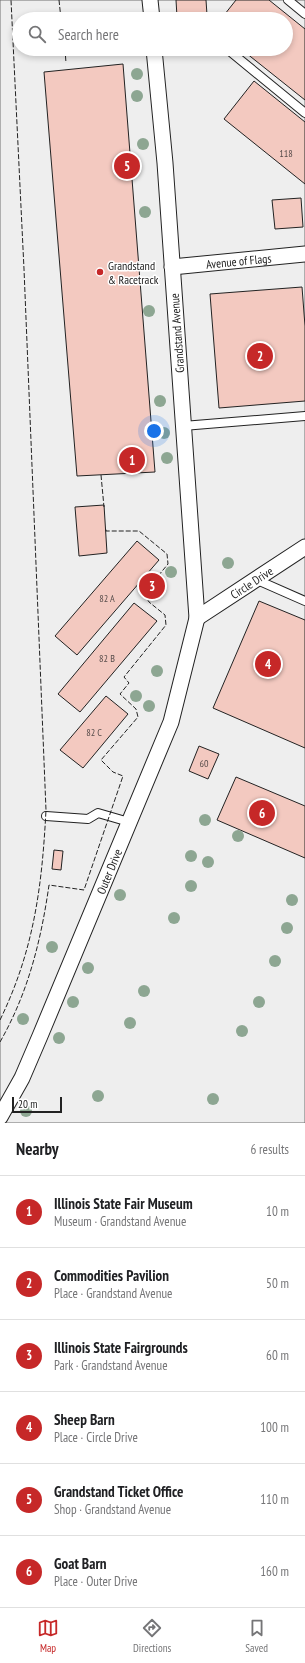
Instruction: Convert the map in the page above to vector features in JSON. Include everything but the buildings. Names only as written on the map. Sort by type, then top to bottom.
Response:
[{"type":"street","points":[[150,0],[151,12]]},
{"type":"street","name":"Grandstand Avenue","points":[[155,56],[172,267],[197,618]]},
{"type":"street","name":"Avenue of Flags","points":[[172,267],[305,254]]},
{"type":"street","name":"Circle Drive","points":[[197,618],[305,547]]},
{"type":"street","name":"Outer Drive","points":[[0,1117],[22,1078],[171,722],[197,618]]},
{"type":"lane","points":[[288,0],[305,14]]},
{"type":"lane","points":[[236,56],[305,113]]},
{"type":"lane","points":[[183,426],[305,416]]},
{"type":"lane","points":[[255,579],[305,601]]},
{"type":"lane","points":[[46,816],[88,820],[98,813],[129,822]]},
{"type":"shaded area","points":[[0,0],[305,0],[305,1123],[0,1123]]},
{"type":"fence","points":[[11,0],[12,21]]},
{"type":"fence","points":[[59,0],[60,12]]},
{"type":"fence","points":[[0,1020],[12,994],[21,968],[34,918],[39,892],[46,810],[14,56]]},
{"type":"fence","points":[[66,56],[66,63]]},
{"type":"fence","points":[[101,475],[104,507]]},
{"type":"fence","points":[[0,1042],[26,986],[42,926],[49,885],[84,890],[123,776],[113,772],[101,760],[138,717],[136,709],[120,694],[129,683],[124,677],[166,625],[165,615],[149,602],[144,593],[168,564],[167,554],[139,531],[106,531],[106,529]]},
{"type":"place","name":"Grandstand Ticket Office","points":[[127,166]]},
{"type":"place","name":"Grandstand & Racetrack","points":[[100,272]]},
{"type":"place","name":"Commodities Pavilion","points":[[260,356]]},
{"type":"place","name":"Illinois State Fair Museum","points":[[132,460]]},
{"type":"place","name":"Illinois State Fairgrounds","points":[[152,586]]},
{"type":"place","name":"Sheep Barn","points":[[268,664]]},
{"type":"place","name":"Goat Barn","points":[[262,813]]}]
